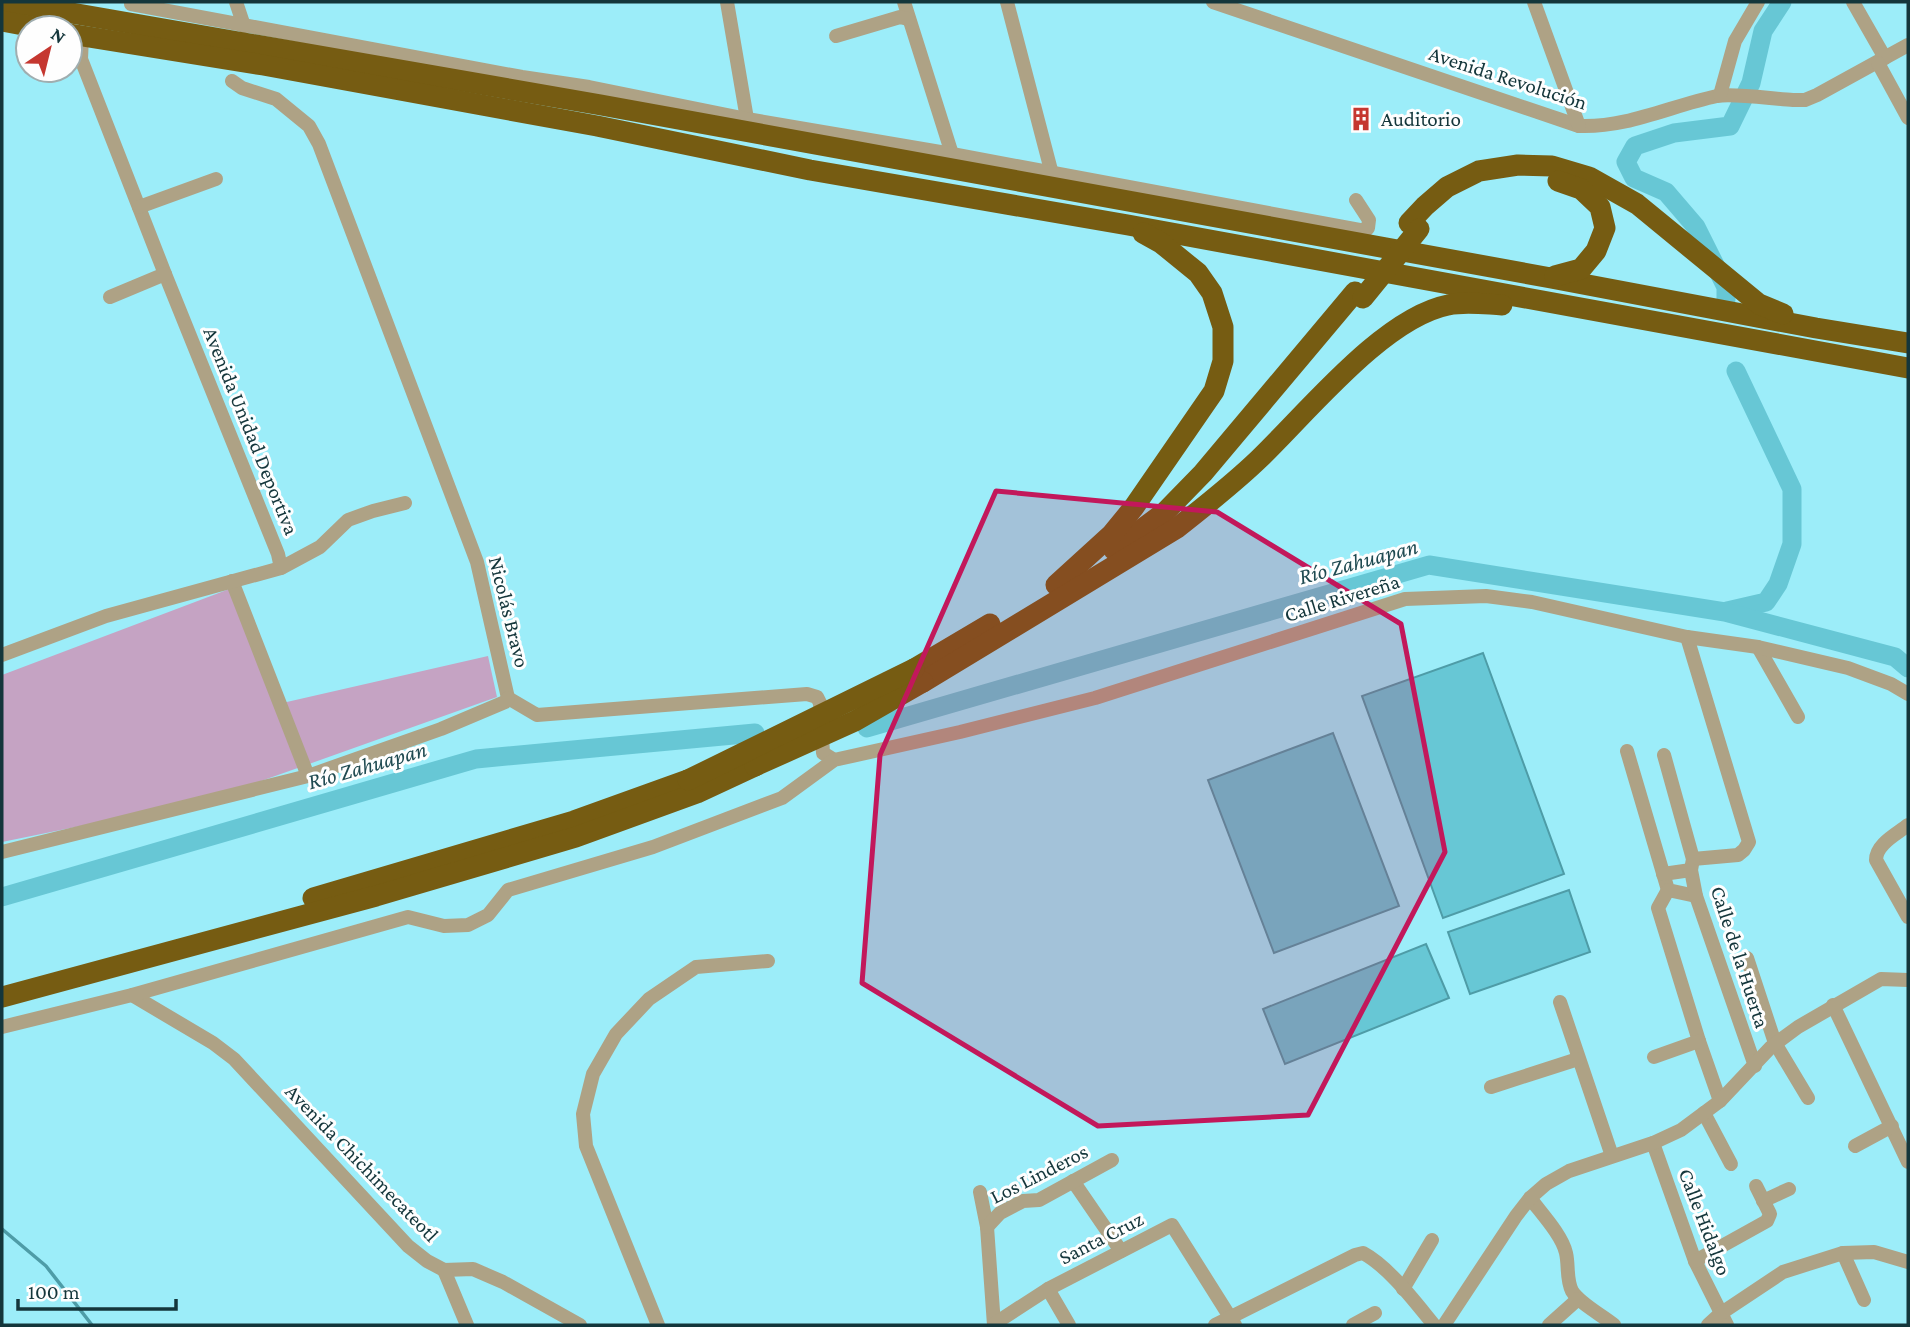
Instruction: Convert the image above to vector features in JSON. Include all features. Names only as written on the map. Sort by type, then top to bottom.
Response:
[{"type":"highway","points":[[8,2],[601,104],[1908,343]]},
{"type":"highway","points":[[84,36],[263,65],[597,126],[810,170],[1128,225],[1908,368]]},
{"type":"highway","points":[[1140,548],[1203,489],[1414,226],[1425,206],[1447,187],[1479,171],[1518,165],[1552,166],[1589,177],[1637,204],[1759,304],[1816,328]]},
{"type":"highway","points":[[1414,226],[1459,195],[1485,182],[1528,176],[1549,178],[1581,189],[1600,207],[1605,228],[1596,251],[1581,269],[1551,278]]},
{"type":"highway","points":[[1056,585],[1112,534],[1134,507],[1214,391],[1223,361],[1223,327],[1212,293],[1198,273],[1161,243],[1128,225]]},
{"type":"highway","points":[[2,997],[363,900],[576,837],[697,793],[855,721],[919,675],[1123,544],[1165,512],[1203,473],[1359,295]]},
{"type":"highway","points":[[2,983],[259,914],[534,833],[688,780],[853,700],[919,675],[1177,528],[1258,460],[1363,355],[1404,324],[1448,305],[1478,303],[1521,306],[1537,300]]},
{"type":"street","points":[[236,2],[244,26]]},
{"type":"street","points":[[727,2],[747,120]]},
{"type":"street","points":[[904,2],[952,154]]},
{"type":"street","points":[[1007,2],[1052,174]]},
{"type":"street","name":"Avenida Revolución","points":[[1213,2],[1260,9],[1579,126],[1616,124],[1724,96],[1805,100],[1908,45]]},
{"type":"street","points":[[1534,2],[1579,126]]},
{"type":"street","points":[[1724,96],[1735,41],[1758,2]]},
{"type":"street","points":[[1853,2],[1908,118]]},
{"type":"street","points":[[131,4],[522,78],[589,87],[747,120],[952,154],[1365,231],[1369,220],[1356,200]]},
{"type":"street","points":[[836,36],[900,17],[908,19]]},
{"type":"street","name":"Avenida Unidad Deportiva","points":[[2,655],[106,616],[281,568],[278,554],[84,67]]},
{"type":"street","name":"Nicolás Bravo","points":[[2,852],[308,776],[441,729],[505,702],[508,698],[477,562],[319,144],[309,126],[276,99],[242,88],[232,81]]},
{"type":"street","points":[[139,207],[216,179]]},
{"type":"street","points":[[110,297],[165,274]]},
{"type":"street","points":[[281,568],[320,547],[348,520],[405,503]]},
{"type":"street","points":[[232,581],[308,776]]},
{"type":"street","name":"Calle Rivereña","points":[[834,760],[1095,698],[1405,599],[1486,596],[1520,601],[1687,637],[1758,647],[1848,668],[1891,684],[1908,694]]},
{"type":"street","points":[[1663,874],[1692,864],[1738,855],[1749,842],[1687,637]]},
{"type":"street","points":[[1758,647],[1798,717]]},
{"type":"street","points":[[2,1027],[132,995],[408,917],[444,926],[468,925],[488,915],[508,890],[653,847],[782,798],[834,760],[823,752],[820,703],[817,697],[807,694],[537,715],[508,698]]},
{"type":"street","points":[[1628,751],[1668,890],[1658,908],[1720,1101]]},
{"type":"street","name":"Calle de la Huerta","points":[[1664,755],[1692,864],[1696,896],[1755,1066]]},
{"type":"street","points":[[1908,825],[1876,853],[1877,860],[1908,917]]},
{"type":"street","points":[[1668,890],[1696,896]]},
{"type":"street","points":[[1746,958],[1775,1043],[1808,1098]]},
{"type":"street","points":[[658,1325],[586,1146],[583,1114],[593,1074],[616,1034],[640,1008],[696,967],[768,961]]},
{"type":"street","points":[[1444,1325],[1510,1225],[1530,1198],[1546,1184],[1569,1171],[1653,1143],[1681,1130],[1720,1101],[1775,1043],[1798,1027],[1881,979],[1908,980]]},
{"type":"street","name":"Avenida Chichimecateotl","points":[[132,995],[213,1043],[234,1059],[408,1246],[427,1261],[444,1270],[473,1269],[503,1282],[580,1325]]},
{"type":"street","points":[[1560,1002],[1612,1156]]},
{"type":"street","points":[[1833,1005],[1908,1162]]},
{"type":"street","points":[[1654,1056],[1699,1041]]},
{"type":"street","points":[[1492,1087],[1578,1059]]},
{"type":"street","points":[[1704,1113],[1731,1164]]},
{"type":"street","points":[[1855,1146],[1892,1126]]},
{"type":"street","name":"Calle Hidalgo","points":[[1653,1143],[1695,1261],[1723,1320]]},
{"type":"street","name":"Los Linderos","points":[[987,1227],[1000,1213],[1023,1201],[1039,1200],[1112,1160]]},
{"type":"street","points":[[1073,1181],[1121,1251]]},
{"type":"street","points":[[1695,1261],[1767,1222],[1770,1214],[1756,1186]]},
{"type":"street","points":[[1763,1201],[1789,1188]]},
{"type":"street","points":[[980,1192],[987,1227],[994,1325]]},
{"type":"street","points":[[1530,1198],[1566,1251],[1568,1279],[1578,1299],[1614,1325]]},
{"type":"street","name":"Santa Cruz","points":[[994,1325],[1048,1289],[1172,1225],[1233,1321]]},
{"type":"street","points":[[1403,1289],[1432,1240]]},
{"type":"street","points":[[1215,1325],[1233,1321],[1363,1252],[1403,1289],[1434,1325]]},
{"type":"street","points":[[1708,1325],[1723,1320],[1783,1272],[1843,1253],[1874,1252],[1908,1262]]},
{"type":"street","points":[[1843,1253],[1864,1300]]},
{"type":"street","points":[[444,1270],[467,1325]]},
{"type":"street","points":[[1048,1289],[1069,1325]]},
{"type":"street","points":[[1549,1325],[1578,1299]]},
{"type":"street","points":[[1353,1325],[1375,1313]]},
{"type":"highlighted area","points":[[996,491],[1217,512],[1401,624],[1445,852],[1308,1115],[1098,1126],[862,983],[880,755]]},
{"type":"shaded area","points":[[232,588],[278,704],[488,656],[497,697],[208,800],[2,842],[2,675]]},
{"type":"water","points":[[1483,653],[1564,874],[1443,918],[1362,696]]},
{"type":"water","points":[[1333,733],[1399,906],[1274,953],[1208,780]]},
{"type":"water","points":[[1569,890],[1590,952],[1470,994],[1448,932]]},
{"type":"water","points":[[1426,944],[1449,998],[1285,1064],[1263,1009]]},
{"type":"waterway","points":[[1726,300],[1726,287],[1696,227],[1666,192],[1634,178],[1626,162],[1635,146],[1674,133],[1730,126],[1751,83],[1763,31],[1782,2]]},
{"type":"waterway","points":[[1727,611],[1766,602],[1778,584],[1792,544],[1792,489],[1736,371]]},
{"type":"waterway","name":"Río Zahuapan","points":[[867,728],[1429,565],[1725,612],[1895,657],[1908,668]]},
{"type":"waterway","name":"Río Zahuapan","points":[[2,897],[476,759],[755,733]]},
{"type":"waterway","points":[[2,1229],[46,1266],[92,1325]]},
{"type":"place","name":"Auditorio","points":[[1361,119]]}]
